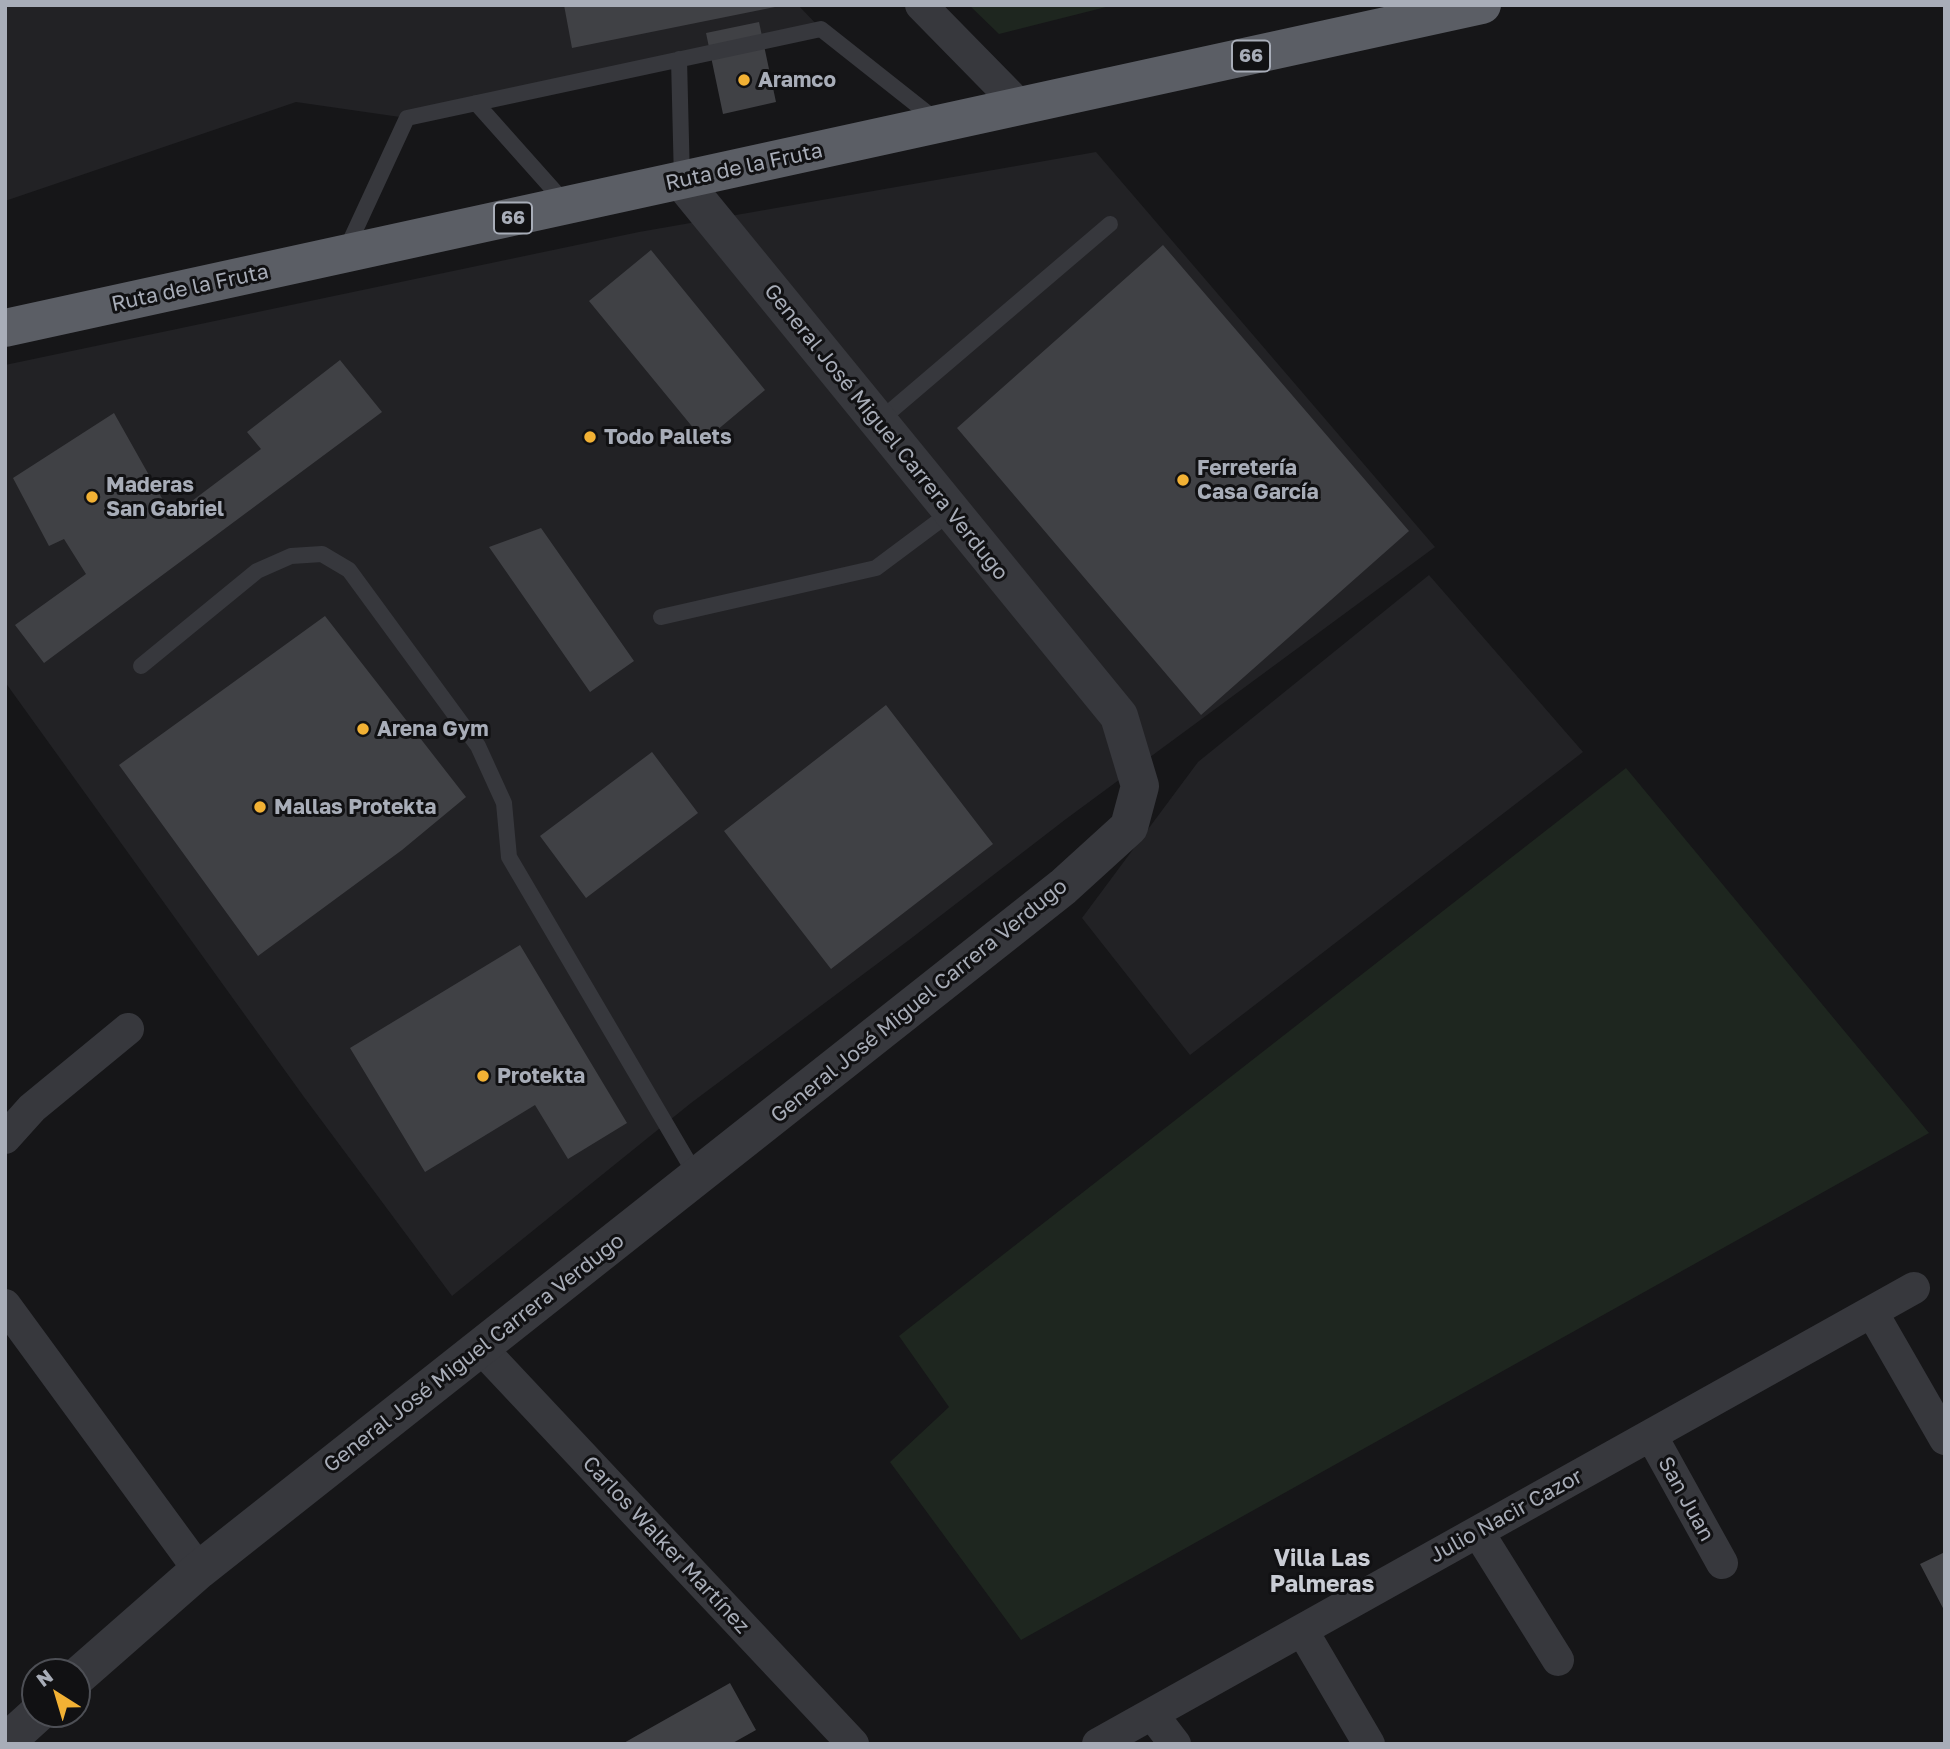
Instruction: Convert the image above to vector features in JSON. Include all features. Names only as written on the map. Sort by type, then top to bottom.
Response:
[{"type":"highway","name":"Ruta de la Fruta","points":[[5,328],[1482,5]]},
{"type":"street","points":[[921,5],[1020,106]]},
{"type":"street","name":"General José Miguel Carrera Verdugo","points":[[91,1665],[199,1570],[1063,887],[1129,827],[1140,786],[1119,716],[682,181]]},
{"type":"street","points":[[5,1138],[32,1108],[128,1029]]},
{"type":"street","name":"Julio Nacir Cazor","points":[[1098,1744],[1914,1288]]},
{"type":"street","points":[[5,1305],[199,1570]]},
{"type":"street","points":[[1872,1312],[1934,1399],[1945,1438]]},
{"type":"street","name":"Carlos Walker Martínez","points":[[480,1347],[853,1744]]},
{"type":"street","name":"San Juan","points":[[1651,1435],[1722,1563]]},
{"type":"street","points":[[1478,1532],[1558,1660]]},
{"type":"street","points":[[1302,1630],[1368,1744]]},
{"type":"street","points":[[1152,1714],[1175,1744]]},
{"type":"street","points":[[5,1743],[22,1728]]},
{"type":"lane","points":[[344,254],[407,118],[475,103],[821,29],[940,124]]},
{"type":"lane","points":[[679,59],[682,181]]},
{"type":"lane","points":[[475,103],[567,206]]},
{"type":"lane","points":[[879,421],[1110,224]]},
{"type":"lane","points":[[661,617],[876,568],[951,512]]},
{"type":"lane","points":[[141,666],[257,571],[292,556],[322,554],[349,570],[478,746],[503,803],[509,858],[698,1177]]},
{"type":"shaded area","points":[[5,5],[798,5],[821,29],[407,118],[296,102],[5,201]]},
{"type":"shaded area","points":[[969,5],[1114,5],[999,34]]},
{"type":"shaded area","points":[[1096,152],[1435,547],[1066,819],[691,1103],[452,1296],[304,1097],[5,682],[5,365],[639,232]]},
{"type":"shaded area","points":[[1429,575],[1583,752],[1190,1055],[1082,918],[1198,762]]},
{"type":"shaded area","points":[[1626,768],[1929,1133],[1021,1640],[890,1462],[949,1407],[899,1336]]},
{"type":"building","points":[[564,5],[780,5],[780,6],[572,48]]},
{"type":"building","points":[[759,22],[776,102],[723,114],[706,33]]},
{"type":"building","name":"Ferretería Casa García","points":[[1163,245],[1409,531],[1201,715],[957,428]]},
{"type":"building","points":[[651,250],[765,390],[704,441],[589,301]]},
{"type":"building","name":"Maderas San Gabriel","points":[[340,360],[382,412],[44,663],[15,625],[86,574],[64,539],[49,546],[13,478],[114,413],[172,516],[261,449],[247,432]]},
{"type":"building","points":[[541,528],[634,661],[590,692],[489,547]]},
{"type":"building","name":"Mallas Protekta","points":[[325,616],[466,797],[402,850],[258,956],[119,765]]},
{"type":"building","points":[[886,705],[993,844],[831,969],[724,831]]},
{"type":"building","points":[[652,752],[698,813],[586,898],[540,836]]},
{"type":"building","name":"Protekta","points":[[520,945],[627,1123],[568,1159],[535,1105],[425,1172],[350,1048]]},
{"type":"building","points":[[1945,1552],[1945,1612],[1920,1564]]},
{"type":"building","points":[[730,1683],[756,1730],[731,1744],[622,1744]]},
{"type":"place","name":"Aramco","points":[[744,80]]},
{"type":"place","name":"Todo Pallets","points":[[590,437]]},
{"type":"place","name":"Ferretería Casa García","points":[[1183,480]]},
{"type":"place","name":"Maderas San Gabriel","points":[[92,497]]},
{"type":"place","name":"Arena Gym","points":[[363,729]]},
{"type":"place","name":"Mallas Protekta","points":[[260,807]]},
{"type":"place","name":"Protekta","points":[[483,1076]]},
{"type":"district","name":"Villa Las Palmeras","points":[[1322,1572]]}]
